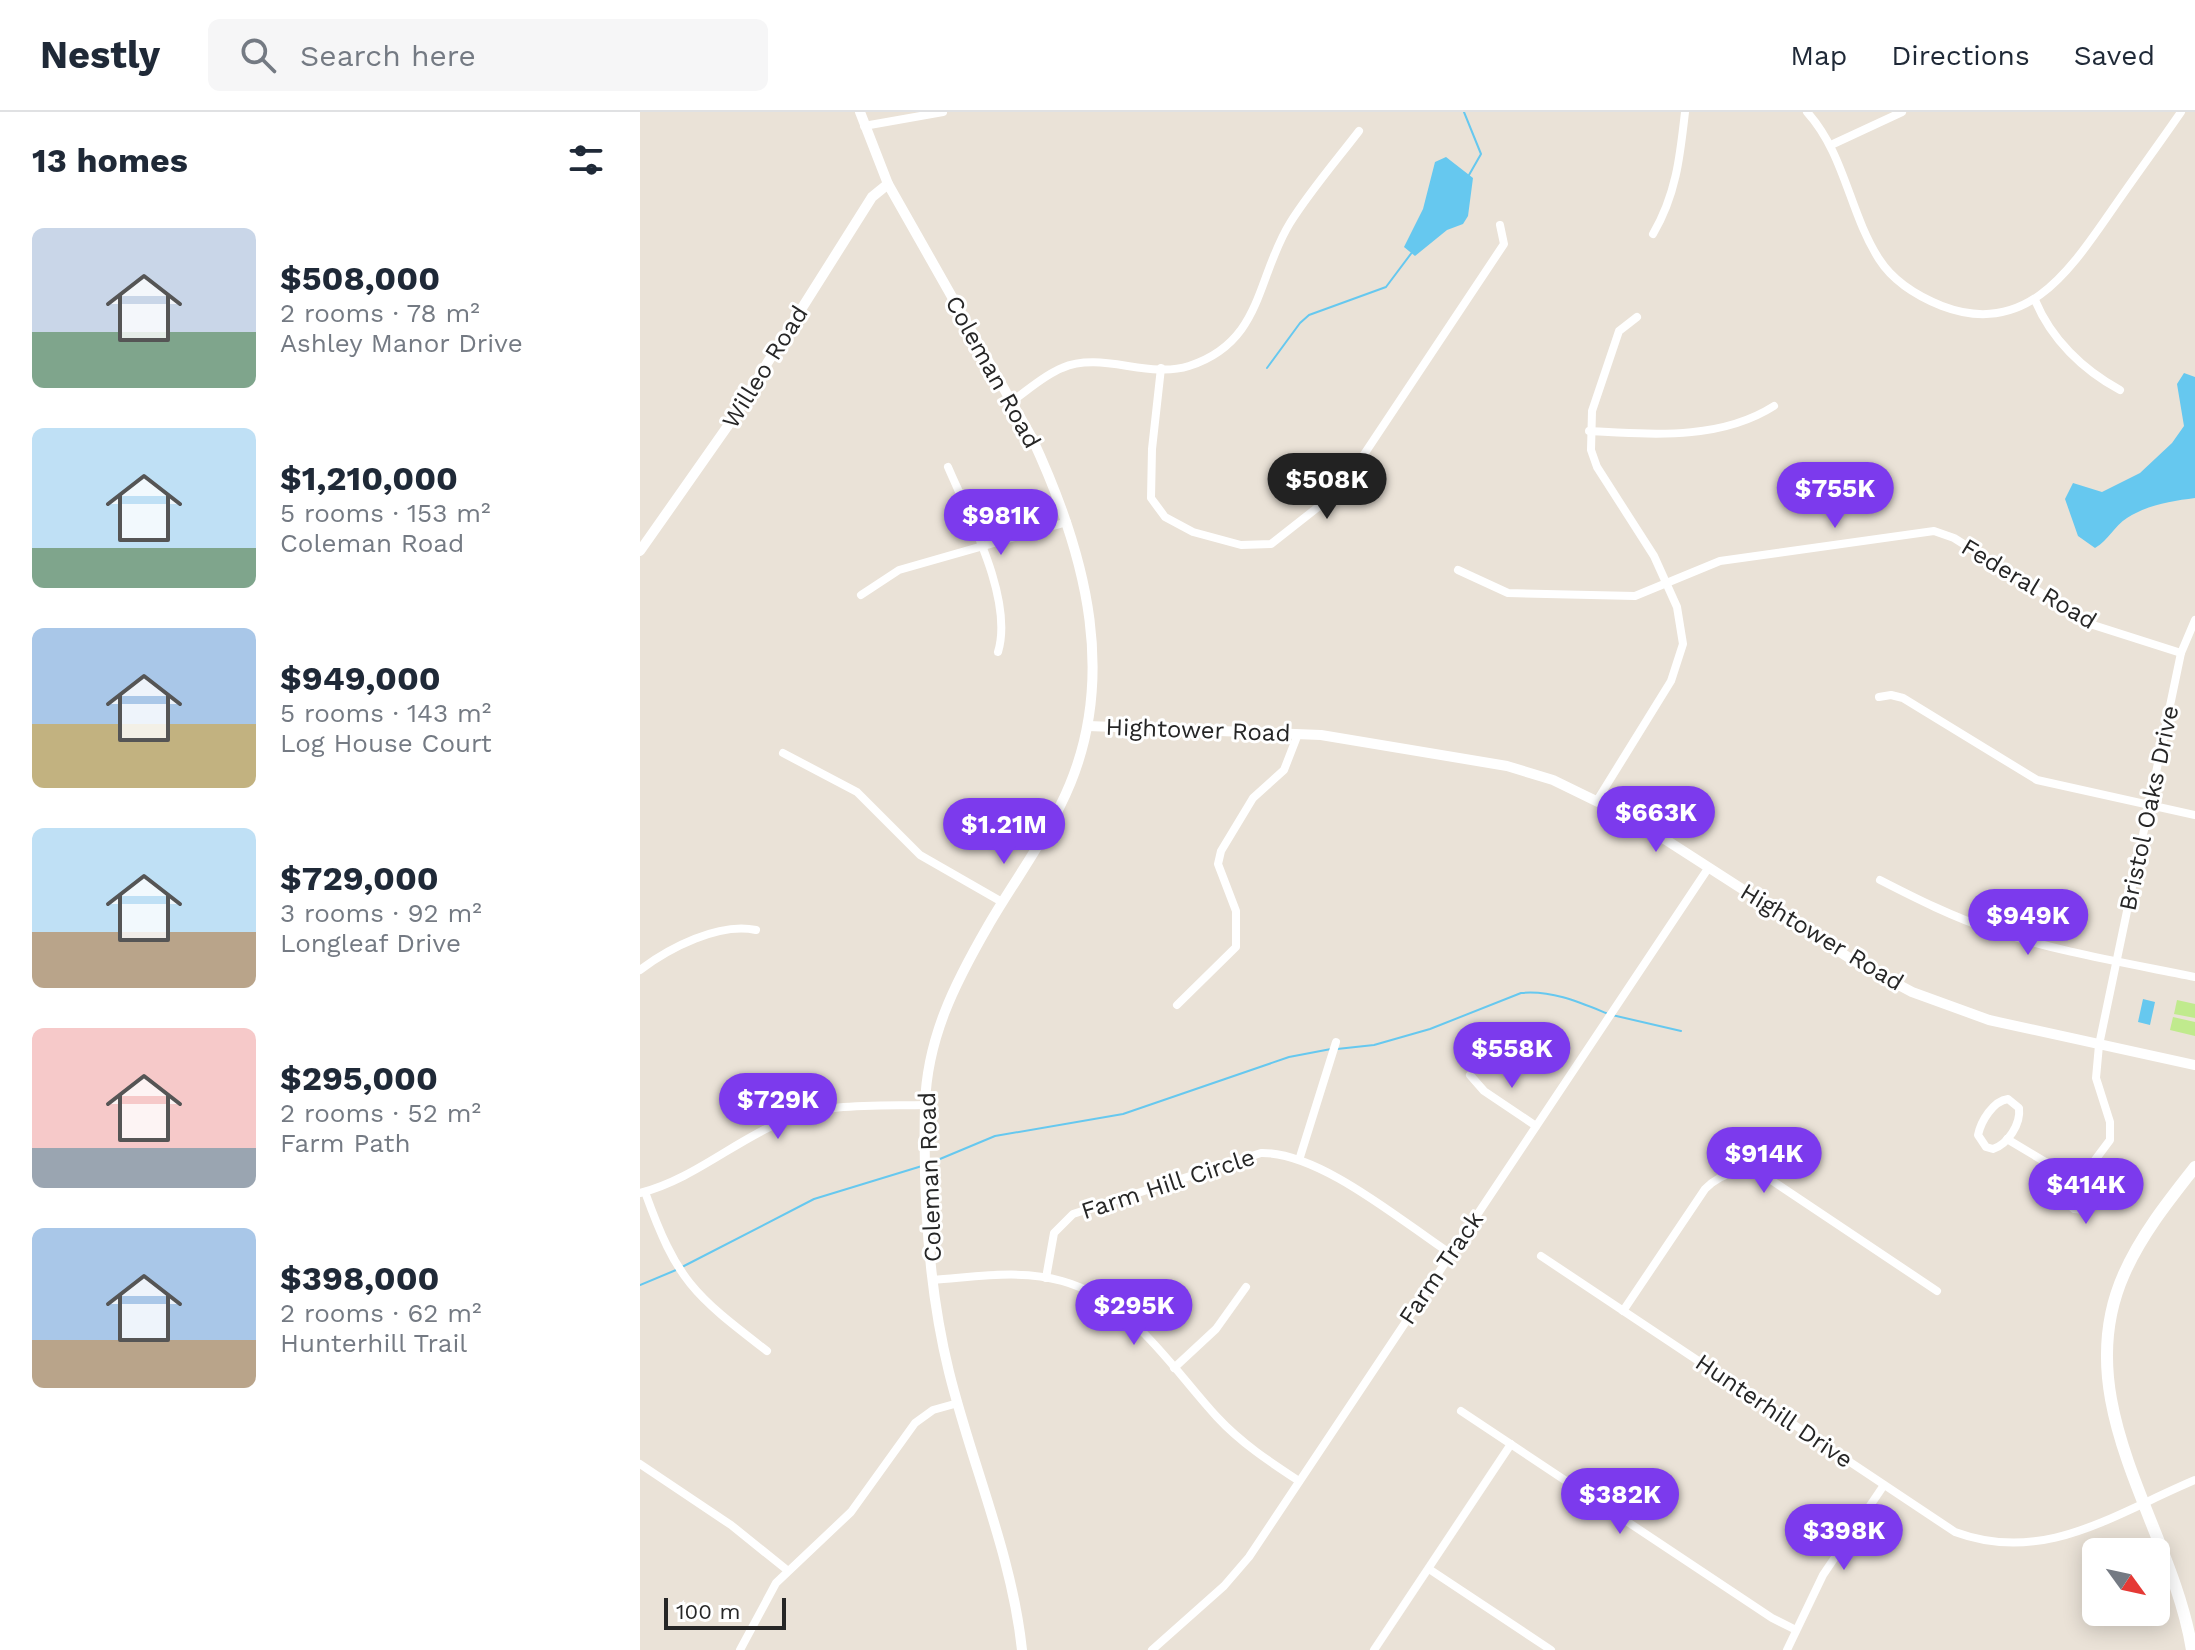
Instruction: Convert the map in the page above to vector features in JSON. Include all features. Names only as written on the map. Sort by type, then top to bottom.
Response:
[{"type":"main road","points":[[2192,1650],[2176,1582],[2112,1413],[2106,1371],[2109,1325],[2123,1276],[2135,1251],[2195,1167]]},
{"type":"street","name":"Coleman Road","points":[[860,112],[888,184],[1051,479],[1067,522],[1093,630],[1094,679],[1088,726],[1077,768],[1060,807],[959,978],[939,1024],[925,1105],[933,1280],[942,1342],[1012,1589],[1022,1650]]},
{"type":"street","points":[[864,126],[943,112]]},
{"type":"street","points":[[1653,234],[1667,210],[1677,181],[1685,112]]},
{"type":"street","points":[[1807,112],[1831,145],[1873,248],[1888,270],[1908,289],[1930,301],[1967,313],[1998,312],[2035,300],[2072,267],[2181,112]]},
{"type":"street","points":[[1831,145],[1902,112]]},
{"type":"street","points":[[1011,402],[1062,367],[1095,363],[1186,367],[1223,350],[1258,303],[1289,225],[1359,131]]},
{"type":"street","name":"Willeo Road","points":[[640,551],[718,441],[872,197],[888,184]]},
{"type":"street","points":[[1161,368],[1152,449],[1151,498],[1165,517],[1193,532],[1241,545],[1271,544],[1341,489],[1504,244],[1500,225]]},
{"type":"street","points":[[2035,300],[2044,323],[2062,344],[2107,383],[2120,390]]},
{"type":"street","points":[[1598,799],[1679,663],[1682,624],[1667,583],[1642,533],[1597,467],[1589,431],[1619,331],[1637,317]]},
{"type":"street","points":[[1589,431],[1692,433],[1760,415],[1774,406]]},
{"type":"street","points":[[948,467],[981,546],[1003,619],[998,652]]},
{"type":"street","points":[[861,595],[899,570],[1067,522]]},
{"type":"street","name":"Federal Road","points":[[1458,570],[1494,589],[1522,595],[1635,596],[1720,561],[1934,531],[1954,538],[2090,624],[2181,653]]},
{"type":"street","name":"Bristol Oaks Drive","points":[[2081,1172],[2103,1153],[2110,1140],[2110,1122],[2096,1078],[2099,1045],[2181,653],[2195,620]]},
{"type":"street","points":[[1879,697],[1891,695],[1903,698],[2037,780],[2195,815]]},
{"type":"street","name":"Hightower Road","points":[[1088,726],[1298,734],[1368,741],[1507,766],[1598,799],[1854,961],[1912,992],[1989,1020],[2195,1065]]},
{"type":"street","points":[[1177,1005],[1236,947],[1236,911],[1218,864],[1221,851],[1253,798],[1284,770],[1298,734]]},
{"type":"street","points":[[783,753],[857,792],[920,855],[1002,902]]},
{"type":"street","name":"Farm Track","points":[[1152,1650],[1224,1586],[1249,1557],[1709,867]]},
{"type":"street","points":[[1880,880],[1935,908],[1990,930],[2195,977]]},
{"type":"street","points":[[640,970],[666,953],[728,928],[756,930]]},
{"type":"street","points":[[1300,1157],[1336,1042]]},
{"type":"street","points":[[1470,1075],[1484,1091],[1536,1126]]},
{"type":"street","points":[[2008,1099],[2014,1102],[2021,1114],[2007,1139],[1993,1149],[1978,1135],[1995,1104],[2008,1099]]},
{"type":"street","points":[[767,1351],[713,1309],[686,1282],[665,1247],[642,1193],[685,1176],[764,1130],[800,1114],[845,1106],[925,1105]]},
{"type":"street","points":[[2007,1139],[2061,1173],[2071,1175],[2081,1172],[2095,1195],[2085,1210],[2074,1209],[2068,1204],[2071,1175]]},
{"type":"street","name":"Farm Hill Circle","points":[[1046,1278],[1054,1233],[1073,1214],[1249,1155],[1275,1152],[1300,1157],[1451,1254]]},
{"type":"street","points":[[1623,1311],[1705,1189],[1721,1176],[1739,1171],[1768,1178],[1937,1291]]},
{"type":"street","name":"Hunterhill Drive","points":[[1541,1256],[1955,1532],[2006,1545],[2055,1540],[2195,1480]]},
{"type":"street","points":[[933,1280],[1013,1275],[1046,1278],[1082,1288],[1112,1305],[1235,1436],[1299,1481]]},
{"type":"street","points":[[1174,1368],[1216,1329],[1246,1287]]},
{"type":"street","points":[[740,1650],[766,1598],[787,1570],[851,1512],[915,1423],[933,1410],[958,1403]]},
{"type":"street","points":[[1461,1411],[1772,1618],[1796,1630]]},
{"type":"street","points":[[1374,1650],[1511,1444]]},
{"type":"street","points":[[640,1464],[731,1525],[787,1570]]},
{"type":"street","points":[[1787,1650],[1823,1575],[1884,1485]]},
{"type":"street","points":[[1429,1569],[1551,1650]]},
{"type":"green space","points":[[2177,1000],[2195,1004],[2195,1018],[2174,1014]]},
{"type":"green space","points":[[2173,1017],[2195,1022],[2195,1036],[2170,1030]]},
{"type":"water","points":[[1446,157],[1473,178],[1468,216],[1463,224],[1447,230],[1415,256],[1404,247],[1423,209],[1435,162]]},
{"type":"water","points":[[2184,373],[2195,377],[2195,498],[2160,504],[2135,514],[2122,521],[2095,548],[2078,536],[2065,499],[2073,483],[2102,492],[2140,473],[2172,443],[2184,426],[2177,384]]},
{"type":"water","points":[[2143,999],[2155,1002],[2150,1025],[2138,1022]]},
{"type":"waterway","points":[[1464,112],[1481,154],[1469,175]]},
{"type":"waterway","points":[[1267,368],[1309,315],[1386,287],[1413,251]]},
{"type":"waterway","points":[[1337,1049],[1374,1045],[1430,1029],[1521,993],[1554,995],[1606,1013]]},
{"type":"waterway","points":[[1612,1015],[1681,1031]]},
{"type":"waterway","points":[[928,1164],[995,1136],[1123,1114],[1289,1057],[1331,1049]]},
{"type":"waterway","points":[[682,1267],[814,1199],[922,1166]]},
{"type":"waterway","points":[[640,1285],[676,1270]]}]
